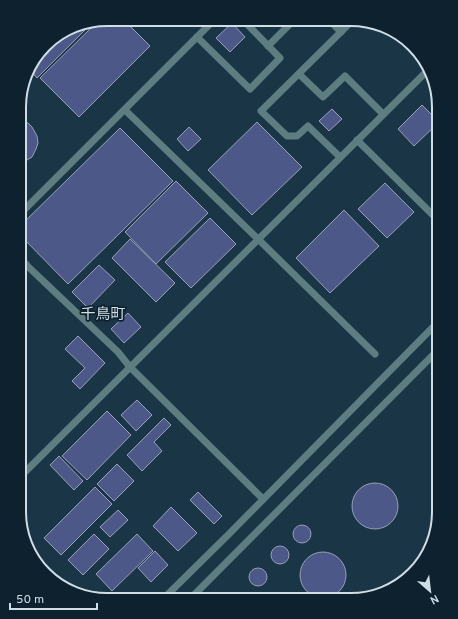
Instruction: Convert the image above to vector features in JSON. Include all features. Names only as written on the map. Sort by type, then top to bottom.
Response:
[{"type":"lane","points":[[26,208],[208,26]]},
{"type":"lane","points":[[197,37],[250,89],[280,58],[248,26]]},
{"type":"lane","points":[[268,46],[288,26]]},
{"type":"lane","points":[[334,26],[341,32]]},
{"type":"lane","points":[[340,156],[308,126],[297,136],[287,136],[261,111],[348,26]]},
{"type":"lane","points":[[26,471],[340,156],[425,73]]},
{"type":"lane","points":[[299,74],[323,97],[345,76],[383,114]]},
{"type":"lane","points":[[125,110],[375,354]]},
{"type":"lane","points":[[357,140],[432,212]]},
{"type":"lane","points":[[26,264],[118,352],[130,367],[263,499]]},
{"type":"lane","points":[[170,593],[432,328]]},
{"type":"lane","points":[[196,593],[432,356]]},
{"type":"shaded area","points":[[102,26],[361,27],[382,32],[400,43],[415,58],[424,71],[428,81],[432,102],[432,517],[428,538],[424,548],[412,565],[404,573],[387,585],[377,589],[351,593],[97,592],[76,587],[62,579],[46,565],[34,548],[30,538],[26,517],[27,97],[32,76],[46,54],[67,37],[81,30]]},
{"type":"building","points":[[102,26],[130,26],[150,46],[79,117],[40,78],[91,28]]},
{"type":"building","points":[[229,26],[235,26],[245,37],[230,52],[216,38]]},
{"type":"building","points":[[86,29],[37,78],[33,74],[40,62],[54,46],[76,32]]},
{"type":"building","points":[[422,105],[432,115],[432,129],[414,146],[398,129]]},
{"type":"building","points":[[332,109],[342,119],[329,131],[319,121]]},
{"type":"building","points":[[26,122],[32,127],[37,136],[38,143],[32,157],[27,160]]},
{"type":"building","points":[[257,122],[302,167],[252,215],[208,170]]},
{"type":"building","points":[[189,127],[201,139],[188,151],[177,139]]},
{"type":"building","points":[[120,128],[173,181],[68,284],[26,241],[26,220]]},
{"type":"building","points":[[176,181],[208,213],[156,264],[125,232]]},
{"type":"building","points":[[385,183],[414,212],[387,238],[358,209]]},
{"type":"building","points":[[344,210],[379,246],[330,293],[296,258]]},
{"type":"building","points":[[210,218],[236,244],[191,288],[165,262]]},
{"type":"building","points":[[130,239],[175,283],[156,302],[112,258]]},
{"type":"building","points":[[99,265],[115,280],[88,308],[72,292]]},
{"type":"building","points":[[128,313],[141,327],[124,343],[111,329]]},
{"type":"building","points":[[78,336],[105,363],[80,389],[72,381],[85,368],[65,349]]},
{"type":"building","points":[[137,400],[152,415],[136,431],[121,415]]},
{"type":"building","points":[[107,411],[131,435],[87,480],[62,456]]},
{"type":"building","points":[[164,418],[171,425],[154,442],[162,451],[142,471],[127,455]]},
{"type":"building","points":[[59,456],[83,481],[74,490],[50,465]]},
{"type":"building","points":[[117,464],[134,481],[114,501],[97,484]]},
{"type":"building","points":[[370,483],[380,483],[388,487],[394,493],[398,501],[398,511],[394,519],[388,525],[380,529],[370,529],[362,525],[356,519],[352,511],[352,501],[356,493],[362,487]]},
{"type":"building","points":[[95,487],[112,504],[61,555],[44,538]]},
{"type":"building","points":[[198,492],[222,516],[214,524],[190,500]]},
{"type":"building","points":[[171,507],[197,533],[178,551],[153,526]]},
{"type":"building","points":[[118,510],[128,520],[110,537],[100,527]]},
{"type":"building","points":[[302,525],[308,528],[311,534],[308,540],[302,543],[296,540],[293,534],[296,528]]},
{"type":"building","points":[[94,534],[109,549],[83,575],[68,560]]},
{"type":"building","points":[[137,534],[153,551],[112,591],[96,574]]},
{"type":"building","points":[[280,546],[286,549],[289,555],[286,561],[280,564],[274,561],[271,555],[274,549]]},
{"type":"building","points":[[155,551],[168,565],[151,582],[138,568]]},
{"type":"building","points":[[318,552],[328,552],[336,556],[342,562],[346,570],[346,580],[342,588],[337,593],[309,593],[304,588],[300,580],[300,570],[304,562],[310,556]]},
{"type":"building","points":[[258,568],[264,571],[267,577],[264,583],[258,586],[252,583],[249,577],[252,571]]},
{"type":"district","name":"千鳥町","points":[[103,315]]}]
